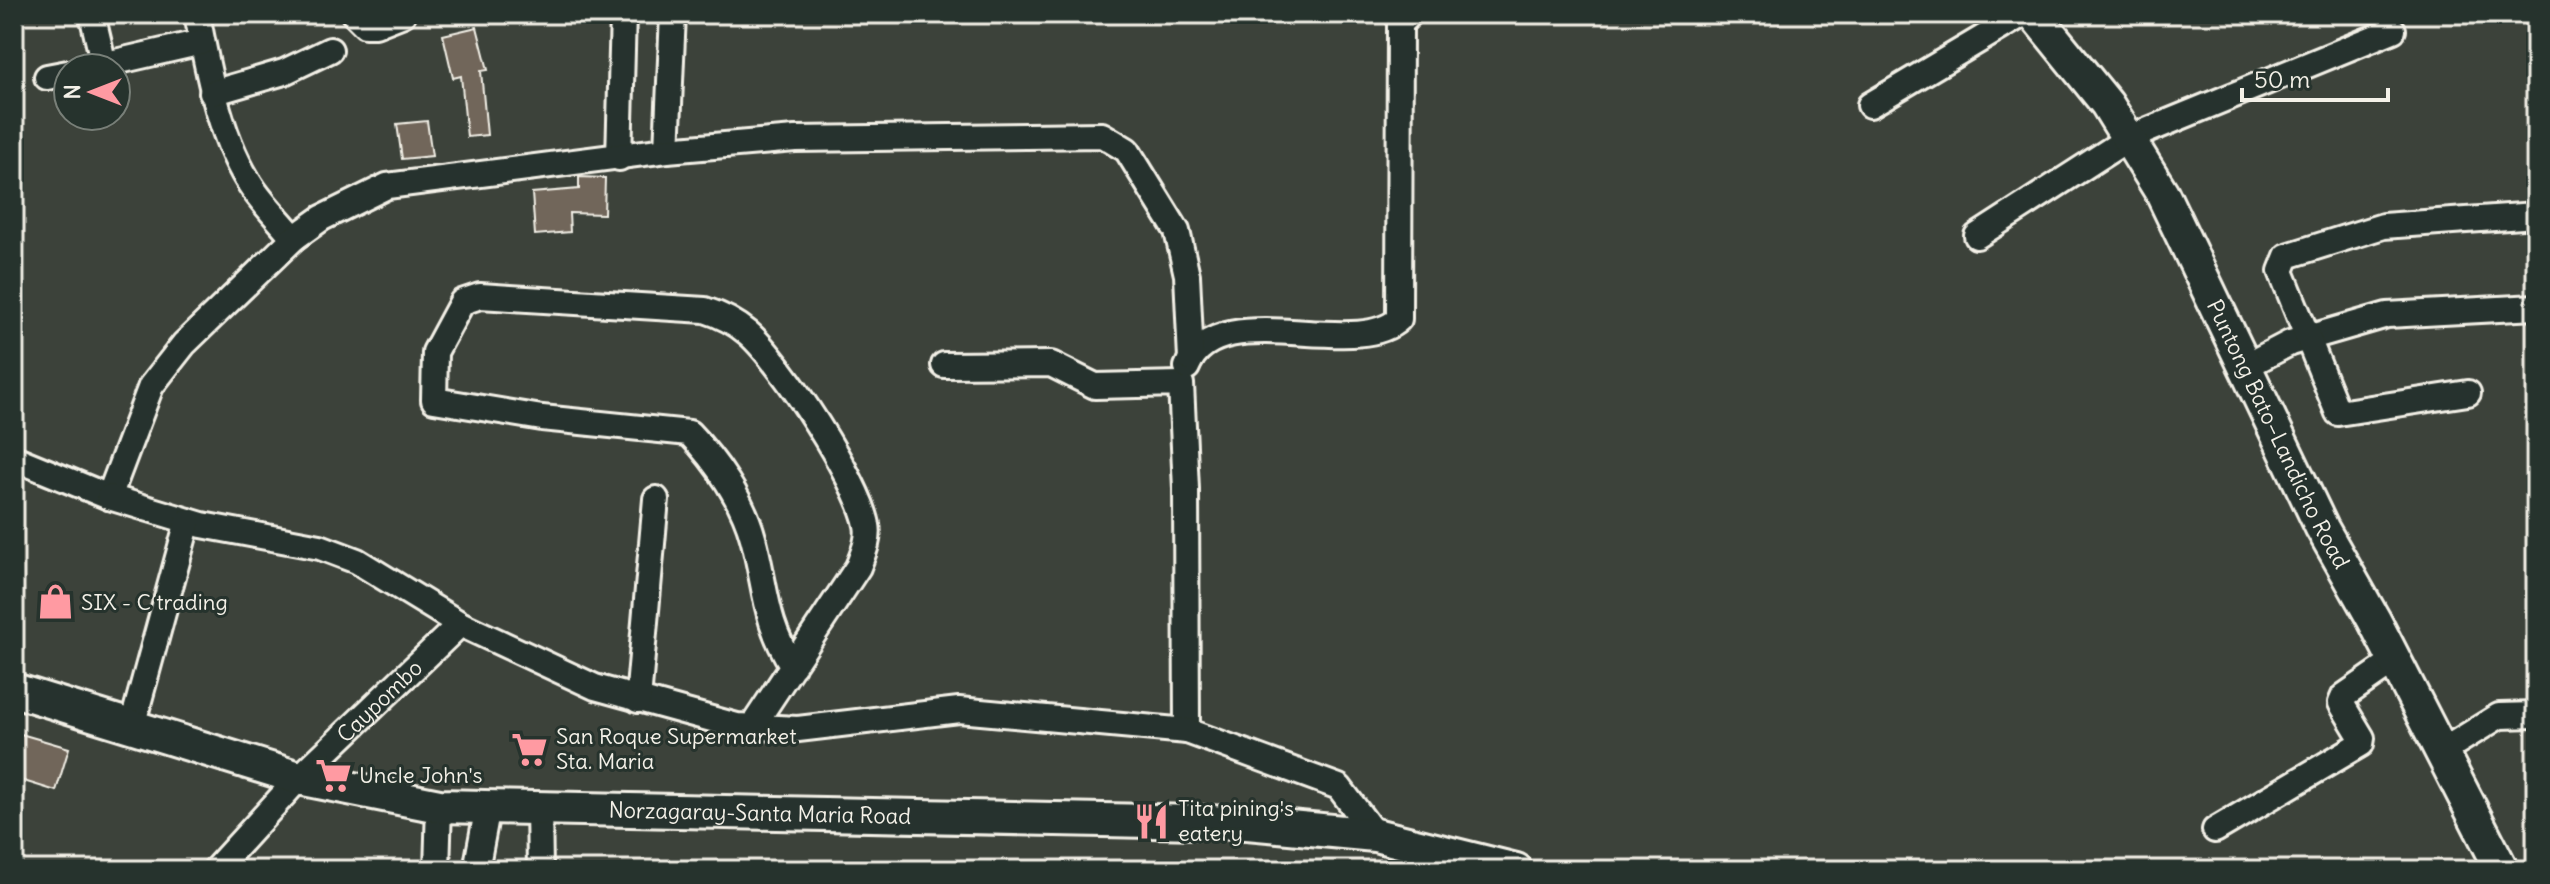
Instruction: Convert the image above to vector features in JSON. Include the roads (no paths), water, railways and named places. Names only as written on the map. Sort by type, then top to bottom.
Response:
[{"type":"main road","name":"Puntong Bato–Landicho Road","points":[[2034,14],[2081,69],[2129,138],[2162,193],[2322,528],[2374,620],[2502,870]]},
{"type":"main road","name":"Norzagaray-Santa Maria Road","points":[[14,690],[299,778],[439,806],[1247,823],[1375,835],[1516,870]]},
{"type":"street","points":[[92,14],[95,52]]},
{"type":"street","points":[[197,14],[212,93],[253,188],[294,238]]},
{"type":"street","points":[[354,14],[365,25],[375,25],[403,14]]},
{"type":"street","points":[[619,158],[623,14]]},
{"type":"street","points":[[667,150],[673,14]]},
{"type":"street","points":[[1191,359],[1209,342],[1234,335],[1256,331],[1381,332],[1399,319],[1400,24],[1410,14]]},
{"type":"street","points":[[1870,105],[2023,14]]},
{"type":"street","points":[[1977,236],[2129,138],[2393,30]]},
{"type":"street","points":[[132,58],[202,42]]},
{"type":"street","points":[[212,93],[284,72],[330,50]]},
{"type":"street","points":[[109,497],[151,386],[184,344],[294,238],[333,212],[387,186],[667,150],[795,139],[1102,135],[1117,140],[1127,150],[1177,231],[1187,275],[1191,359],[1181,384],[1186,489],[1187,731]]},
{"type":"street","points":[[2468,393],[2338,413],[2281,271],[2287,256],[2383,226],[2536,215]]},
{"type":"street","points":[[752,727],[793,666],[858,567],[866,547],[867,526],[837,455],[781,371],[750,335],[734,322],[705,310],[480,296],[462,302],[435,352],[434,400],[542,418],[689,433],[731,489],[748,522],[774,632],[793,666]]},
{"type":"street","points":[[2246,366],[2309,337],[2387,315],[2536,307]]},
{"type":"street","points":[[944,365],[1051,364],[1095,386],[1181,384]]},
{"type":"street","points":[[14,458],[109,497],[188,521],[320,547],[357,561],[460,624],[595,687],[638,700],[752,727],[821,727],[959,710],[1187,731],[1339,787],[1375,835]]},
{"type":"street","points":[[638,700],[656,499]]},
{"type":"street","points":[[132,726],[188,521]]},
{"type":"street","name":"Caypombo","points":[[215,870],[299,778],[460,624]]},
{"type":"street","points":[[2215,830],[2361,744],[2362,738],[2341,703],[2344,696],[2393,662]]},
{"type":"street","points":[[2441,752],[2499,716],[2536,715]]},
{"type":"street","points":[[437,870],[439,806]]},
{"type":"street","points":[[476,870],[488,806]]},
{"type":"street","points":[[539,806],[540,870]]},
{"type":"place","name":"SIX - C trading","points":[[55,602]]},
{"type":"place","name":"San Roque Supermarket Sta. Maria","points":[[530,749]]},
{"type":"place","name":"Uncle John's","points":[[333,775]]},
{"type":"place","name":"Tita pining's eatery","points":[[1152,821]]}]
